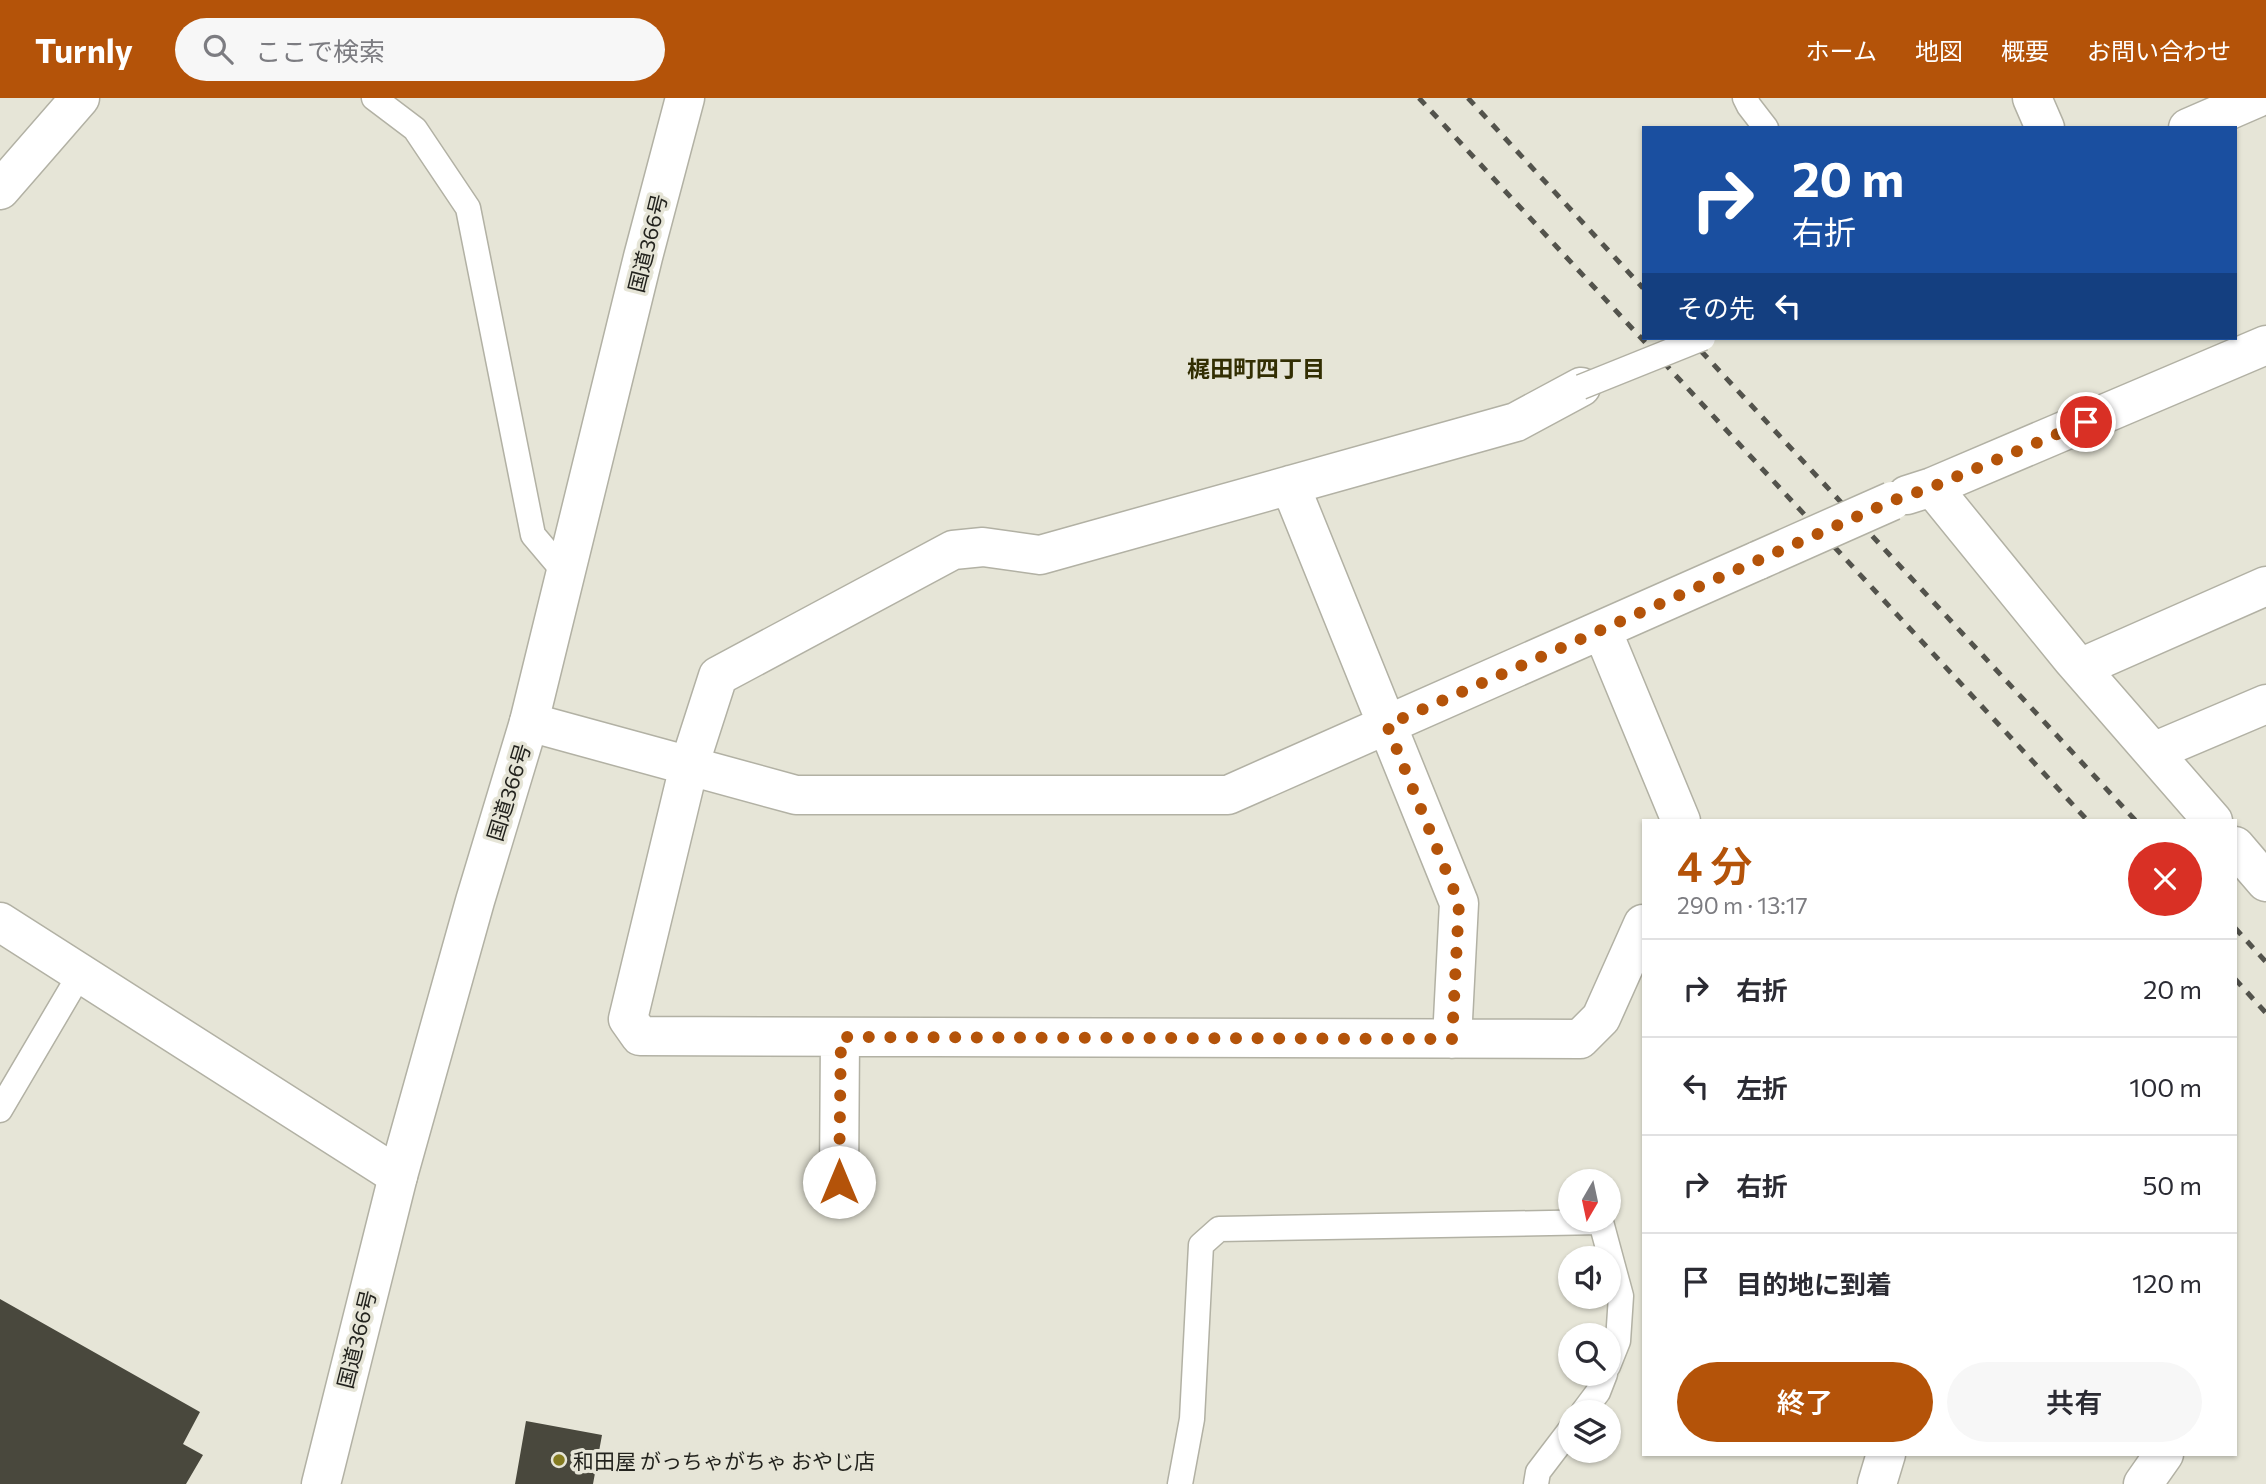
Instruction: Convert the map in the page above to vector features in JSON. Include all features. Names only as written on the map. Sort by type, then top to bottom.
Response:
[{"type":"main road","points":[[4,177],[80,98]]},
{"type":"main road","name":"国道366号","points":[[321,1484],[398,1176],[475,901],[529,722],[643,257],[685,98]]},
{"type":"main road","points":[[2032,98],[2044,126]]},
{"type":"main road","points":[[2193,126],[2257,98]]},
{"type":"main road","points":[[529,722],[796,795],[1228,795],[1892,501],[1932,487],[2266,345]]},
{"type":"main road","points":[[1581,387],[1516,422],[1040,555],[983,547],[953,550],[718,677],[689,766],[628,1019],[640,1036],[1580,1039],[1601,1018],[1642,926]]},
{"type":"main road","points":[[1290,485],[1459,903],[1452,1039]]},
{"type":"main road","points":[[1932,487],[2080,668],[2211,819]]},
{"type":"main road","points":[[2080,668],[2266,586]]},
{"type":"main road","points":[[1602,630],[1680,819]]},
{"type":"main road","points":[[2153,752],[2266,704]]},
{"type":"main road","points":[[2237,848],[2266,882]]},
{"type":"main road","points":[[0,922],[398,1176]]},
{"type":"main road","points":[[839,1182],[841,1037]]},
{"type":"main road","points":[[1877,1484],[1885,1456]]},
{"type":"main road","points":[[2143,1484],[2163,1456]]},
{"type":"lane","points":[[374,98],[415,128],[468,208],[533,535],[566,574]]},
{"type":"lane","points":[[1745,98],[1764,126]]},
{"type":"lane","points":[[1581,387],[1698,340]]},
{"type":"lane","points":[[0,1110],[80,975]]},
{"type":"lane","points":[[1180,1484],[1192,1419],[1202,1245],[1219,1229],[1601,1222],[1621,1296],[1619,1323]]},
{"type":"lane","points":[[1536,1484],[1538,1472],[1558,1446]]},
{"type":"building","points":[[0,1299],[200,1412],[183,1444],[203,1455],[186,1484],[0,1484]]},
{"type":"building","name":"和田屋 がっちゃがちゃ おやじ店","points":[[526,1421],[602,1435],[593,1484],[515,1484]]},
{"type":"railway","points":[[1419,98],[1642,339]]},
{"type":"railway","points":[[1468,98],[1642,287]]},
{"type":"railway","points":[[1643,340],[2086,819]]},
{"type":"railway","points":[[1691,340],[2134,819]]},
{"type":"railway","points":[[2237,930],[2266,962]]},
{"type":"railway","points":[[2237,981],[2266,1013]]},
{"type":"place","name":"和田屋 がっちゃがちゃ おやじ店","points":[[559,1460]]},
{"type":"district","name":"梶田町四丁目","points":[[1256,368]]},
{"type":"route","points":[[839,1182],[841,1037],[1452,1039],[1459,903],[1387,725],[1892,501],[1932,487],[2086,422]]}]
